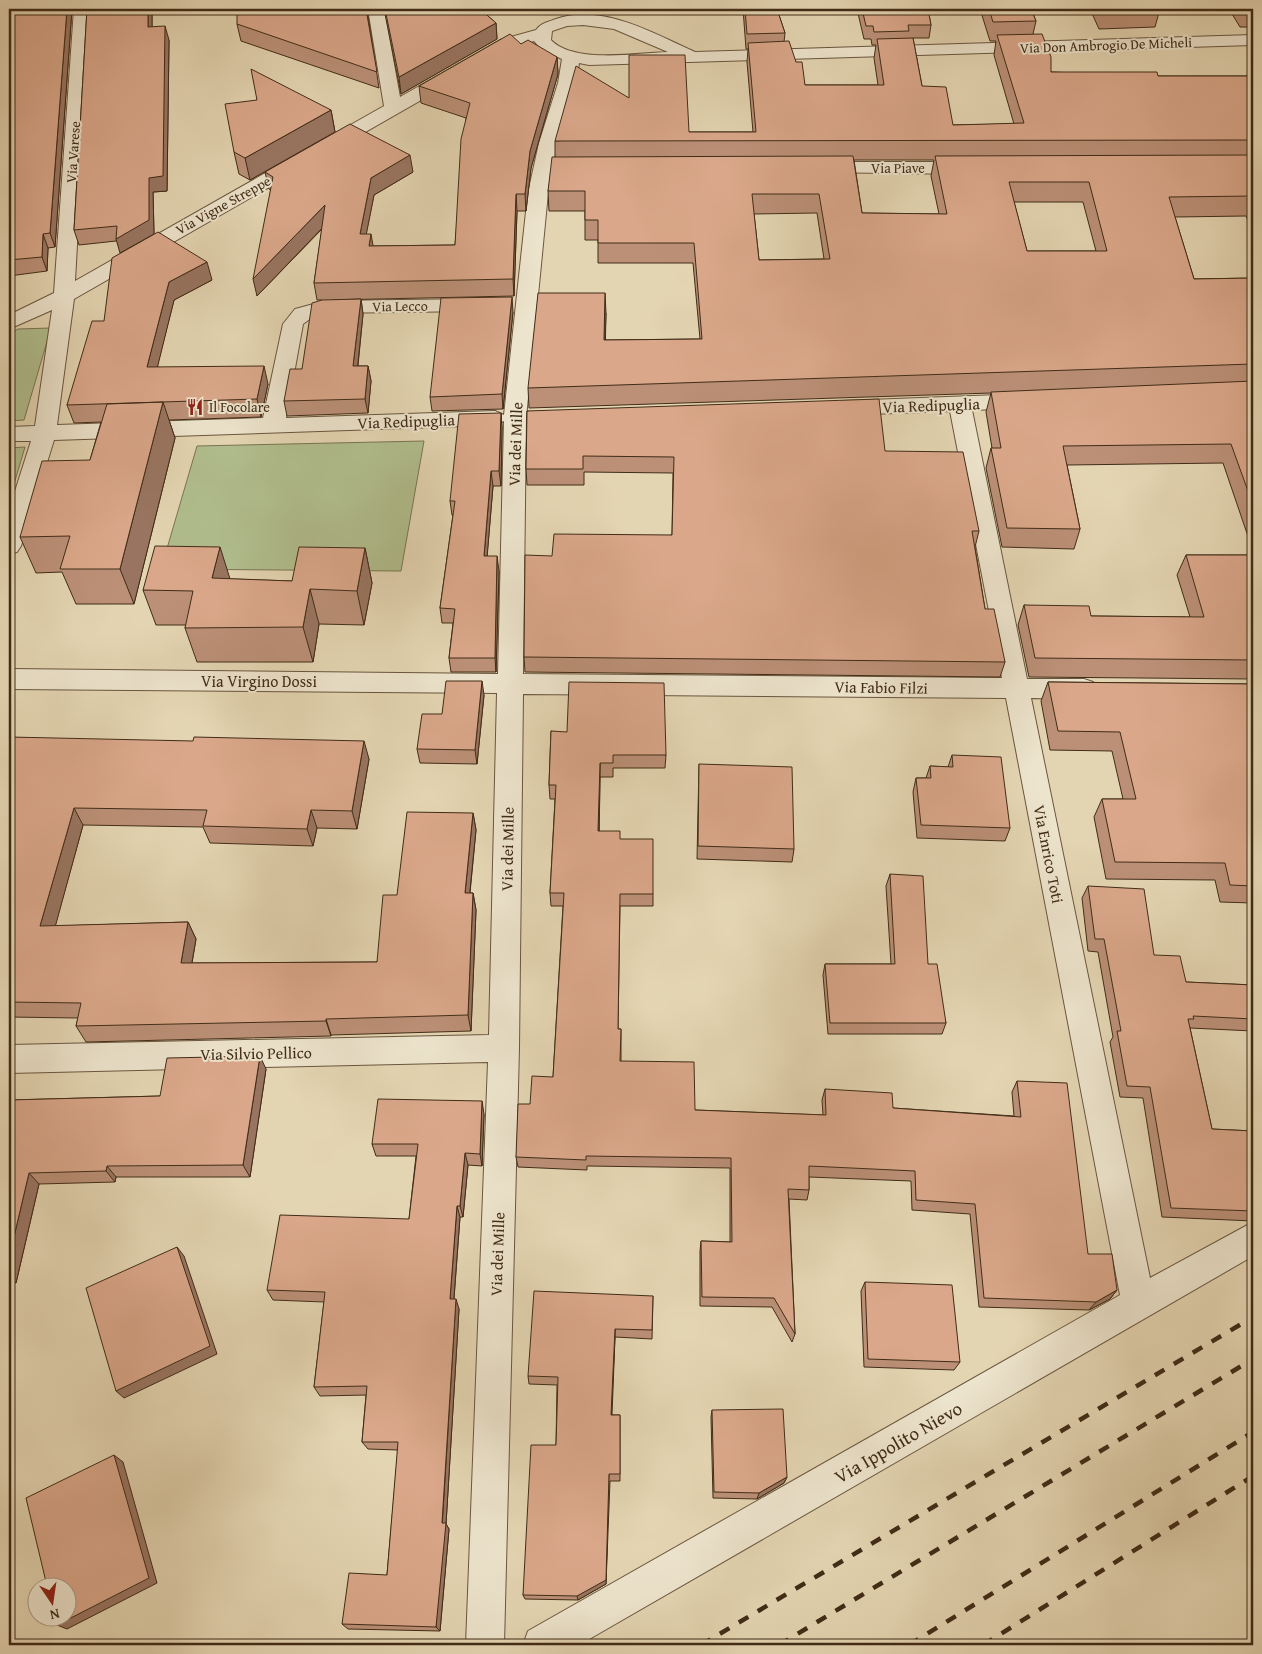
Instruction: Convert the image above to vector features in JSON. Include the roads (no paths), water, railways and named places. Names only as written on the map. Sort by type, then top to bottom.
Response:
[{"type":"street","name":"Via Varese","points":[[9,546],[44,432],[64,296],[82,9]]},
{"type":"street","points":[[376,9],[393,109]]},
{"type":"street","name":"Via Don Ambrogio De Micheli","points":[[690,56],[623,27],[603,21],[582,20],[557,23],[546,28],[542,34],[547,45],[571,58],[599,60],[1253,40]]},
{"type":"street","name":"Via Vigne Streppe","points":[[9,323],[64,296],[506,44],[525,37],[542,34]]},
{"type":"street","name":"Via dei Mille","points":[[485,1645],[504,1048],[509,683],[524,417],[510,304],[538,194],[542,169],[567,83],[571,58]]},
{"type":"street","name":"Via Piave","points":[[799,168],[987,168]]},
{"type":"street","points":[[542,169],[562,169]]},
{"type":"street","name":"Via Lecco","points":[[273,425],[293,324],[305,312],[325,307],[510,304]]},
{"type":"street","name":"Via Redipuglia","points":[[821,408],[1048,400]]},
{"type":"street","name":"Via Enrico Toti","points":[[960,404],[1139,1305]]},
{"type":"street","name":"Via Redipuglia","points":[[9,434],[524,417]]},
{"type":"street","name":"Via Virgino Dossi","points":[[9,679],[509,683]]},
{"type":"street","name":"Via Fabio Filzi","points":[[509,683],[1105,689]]},
{"type":"street","name":"Via Silvio Pellico","points":[[9,1059],[504,1048]]},
{"type":"street","name":"Via Ippolito Nievo","points":[[542,1645],[1139,1305],[1253,1238]]},
{"type":"railway","points":[[701,1645],[1253,1317]]},
{"type":"railway","points":[[779,1645],[1253,1359]]},
{"type":"railway","points":[[909,1645],[1253,1432]]},
{"type":"railway","points":[[983,1645],[1253,1476]]},
{"type":"place","name":"Il Focolare","points":[[195,407]]}]
